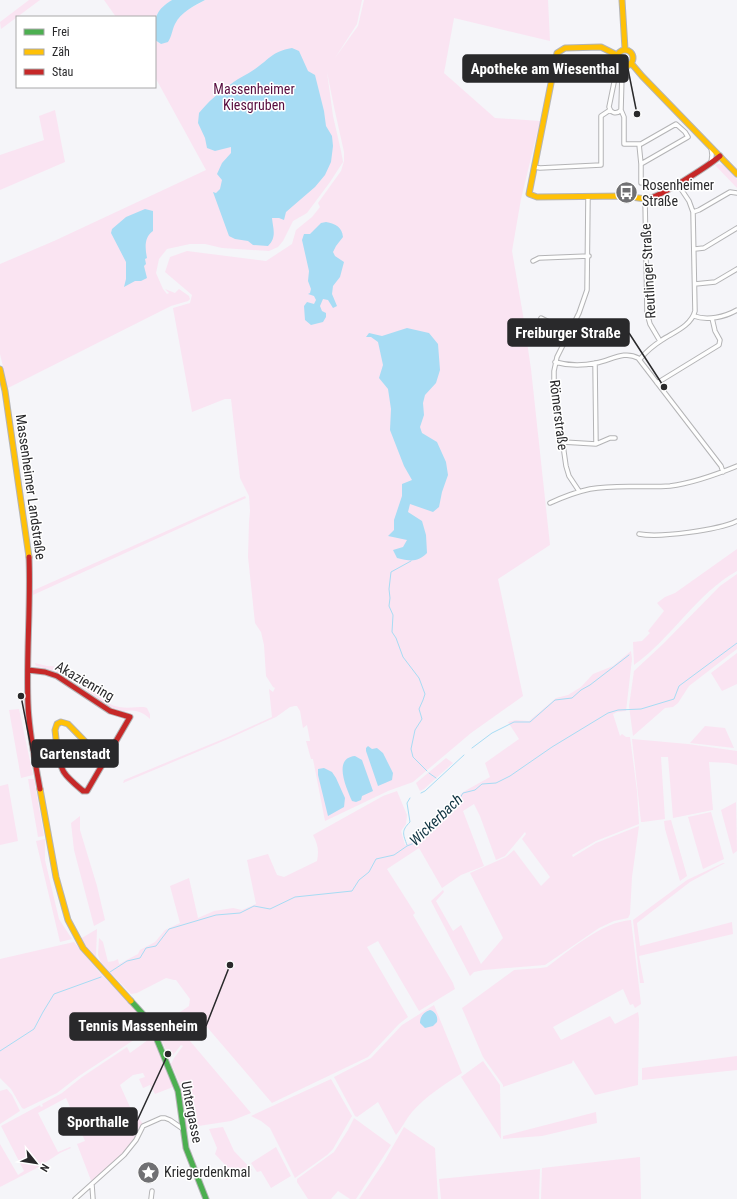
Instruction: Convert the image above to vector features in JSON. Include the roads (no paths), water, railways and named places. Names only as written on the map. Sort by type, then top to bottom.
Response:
[{"type":"street","points":[[622,0],[626,49]]},
{"type":"street","points":[[617,55],[601,47],[565,48],[558,51],[529,194],[537,197],[624,196],[645,199],[654,197],[720,156]]},
{"type":"street","points":[[610,110],[609,105],[618,63],[616,59],[617,55],[620,51],[626,49]]},
{"type":"street","points":[[626,49],[630,51],[633,56],[631,63],[625,66],[622,74],[621,110],[624,117],[624,144],[639,144],[675,124],[677,124],[688,137],[640,164]]},
{"type":"street","points":[[618,63],[625,66]]},
{"type":"street","points":[[631,63],[737,174]]},
{"type":"street","points":[[534,167],[600,165],[601,116],[610,110]]},
{"type":"street","points":[[610,110],[616,113],[621,110]]},
{"type":"street","points":[[639,144],[641,183]]},
{"type":"street","points":[[711,146],[711,163]]},
{"type":"street","points":[[640,359],[660,341],[688,323],[694,316],[696,305],[696,284],[693,212],[689,201],[678,183]]},
{"type":"street","points":[[693,212],[730,192],[737,193]]},
{"type":"street","name":"Römerstraße","points":[[579,492],[569,476],[554,382],[555,362],[586,296],[588,283],[588,197]]},
{"type":"street","name":"Reutlinger Straße","points":[[645,199],[647,313],[650,324],[660,341]]},
{"type":"street","points":[[695,249],[704,248],[737,228]]},
{"type":"street","points":[[533,261],[539,258],[588,256]]},
{"type":"street","points":[[696,284],[715,282],[737,269]]},
{"type":"street","points":[[694,316],[699,318],[723,317],[737,310]]},
{"type":"street","points":[[541,318],[569,332]]},
{"type":"street","points":[[657,383],[719,345],[720,340],[715,331],[712,318]]},
{"type":"street","points":[[555,362],[565,365],[594,364],[620,356],[632,355],[640,359],[721,466],[723,472]]},
{"type":"street","points":[[594,364],[596,444]]},
{"type":"street","name":"Massenheimer Landstraße","points":[[0,369],[5,391],[29,549],[28,725],[56,877],[64,910],[71,928],[84,948],[124,992]]},
{"type":"street","points":[[563,442],[596,444],[610,438],[615,438]]},
{"type":"street","points":[[550,503],[579,492],[608,487],[661,486],[680,484],[723,472],[737,466]]},
{"type":"street","points":[[639,534],[683,533],[725,526],[737,521]]},
{"type":"street","name":"Akazienring","points":[[28,670],[45,672],[57,676],[110,710],[130,717],[104,761]]},
{"type":"street","points":[[61,722],[68,724],[104,761],[87,791],[83,791],[66,776],[60,766],[55,730],[58,724],[61,722]]},
{"type":"street","name":"Untergasse","points":[[124,992],[148,1021],[168,1064],[178,1091],[186,1148],[206,1199]]},
{"type":"street","points":[[75,1199],[124,1155],[136,1140],[144,1126],[161,1118],[165,1118],[183,1129]]},
{"type":"street","points":[[92,1185],[93,1199]]},
{"type":"street","points":[[151,1199],[152,1191]]},
{"type":"water","points":[[172,0],[205,0],[181,16],[175,24],[168,42],[161,44],[156,41],[156,17],[161,8]]},
{"type":"water","points":[[292,48],[299,51],[308,71],[315,75],[324,111],[326,126],[332,136],[333,146],[331,162],[325,175],[315,187],[286,212],[284,220],[272,218],[274,229],[271,243],[268,246],[253,245],[248,241],[235,239],[229,236],[213,192],[216,193],[220,189],[222,180],[217,174],[222,163],[231,153],[231,147],[215,151],[207,148],[205,138],[198,123],[199,113],[222,90],[280,51]]},
{"type":"water","points":[[145,209],[153,211],[153,231],[148,236],[146,243],[147,258],[145,259],[146,264],[144,266],[147,278],[141,281],[135,281],[124,287],[126,279],[126,262],[111,233],[112,229],[126,217]]},
{"type":"water","points":[[326,222],[340,228],[343,237],[333,252],[335,256],[344,262],[340,277],[333,286],[332,294],[337,306],[333,308],[328,300],[323,299],[320,306],[322,311],[326,313],[326,317],[323,322],[311,325],[305,320],[304,306],[307,302],[314,304],[316,300],[314,296],[308,294],[310,293],[311,289],[308,281],[309,271],[302,240],[304,234],[310,234],[321,223]]},
{"type":"water","points":[[407,328],[429,333],[438,344],[440,370],[436,383],[425,395],[423,403],[424,415],[420,427],[422,433],[437,442],[446,462],[448,475],[439,507],[433,512],[410,504],[408,512],[422,521],[426,535],[427,553],[417,560],[397,558],[393,550],[403,547],[407,540],[388,536],[394,530],[394,520],[402,496],[402,484],[412,480],[404,466],[390,430],[391,409],[388,389],[379,378],[383,365],[378,342],[371,337],[366,337],[369,333],[382,336]]},
{"type":"water","points":[[368,746],[372,749],[377,748],[383,753],[393,773],[392,780],[378,786],[366,751]]},
{"type":"water","points":[[355,756],[362,760],[373,791],[362,796],[361,800],[356,802],[352,801],[343,775],[344,762],[348,758]]},
{"type":"water","points":[[324,768],[332,772],[345,798],[344,807],[328,816],[318,775],[318,769]]},
{"type":"water","points":[[430,1010],[436,1015],[437,1022],[433,1026],[425,1028],[420,1023],[421,1018],[424,1013]]},
{"type":"waterway","points":[[411,561],[391,572],[389,606],[393,615],[392,632],[396,638],[403,657],[419,678],[425,694],[419,709],[422,719],[415,730],[411,749],[413,757],[427,771]]},
{"type":"waterway","name":"Wickerbach","points":[[110,972],[127,961],[140,958],[146,948],[156,946],[169,929],[216,915],[240,913],[254,906],[270,909],[295,897],[352,891],[359,880],[369,872],[376,859],[394,855],[407,846],[417,842],[429,823],[438,817],[443,809],[455,806],[463,793],[475,790],[482,784],[496,783],[510,776],[552,747],[608,713],[618,710],[641,709],[674,699],[679,686],[737,643]]},
{"type":"waterway","points":[[472,748],[492,733],[514,722],[530,722],[555,700],[572,698],[629,655]]},
{"type":"waterway","points":[[421,793],[464,755]]},
{"type":"waterway","points":[[429,773],[436,778]]},
{"type":"waterway","points":[[407,845],[404,830],[410,822],[407,803],[410,798]]},
{"type":"waterway","name":"Wickerbach","points":[[0,1051],[34,1029],[54,994],[101,977]]},
{"type":"place","name":"Apotheke am Wiesenthal","points":[[637,114]]},
{"type":"place","name":"Rosenheimer Straße","points":[[627,193]]},
{"type":"place","name":"Freiburger Straße","points":[[664,387]]},
{"type":"place","name":"Gartenstadt","points":[[21,696]]},
{"type":"place","name":"Tennis Massenheim","points":[[230,965]]},
{"type":"place","name":"Sporthalle","points":[[168,1054]]},
{"type":"place","name":"Kriegerdenkmal","points":[[148,1172]]},
{"type":"park label","name":"Massenheimer Kiesgruben","points":[[254,98]]}]
